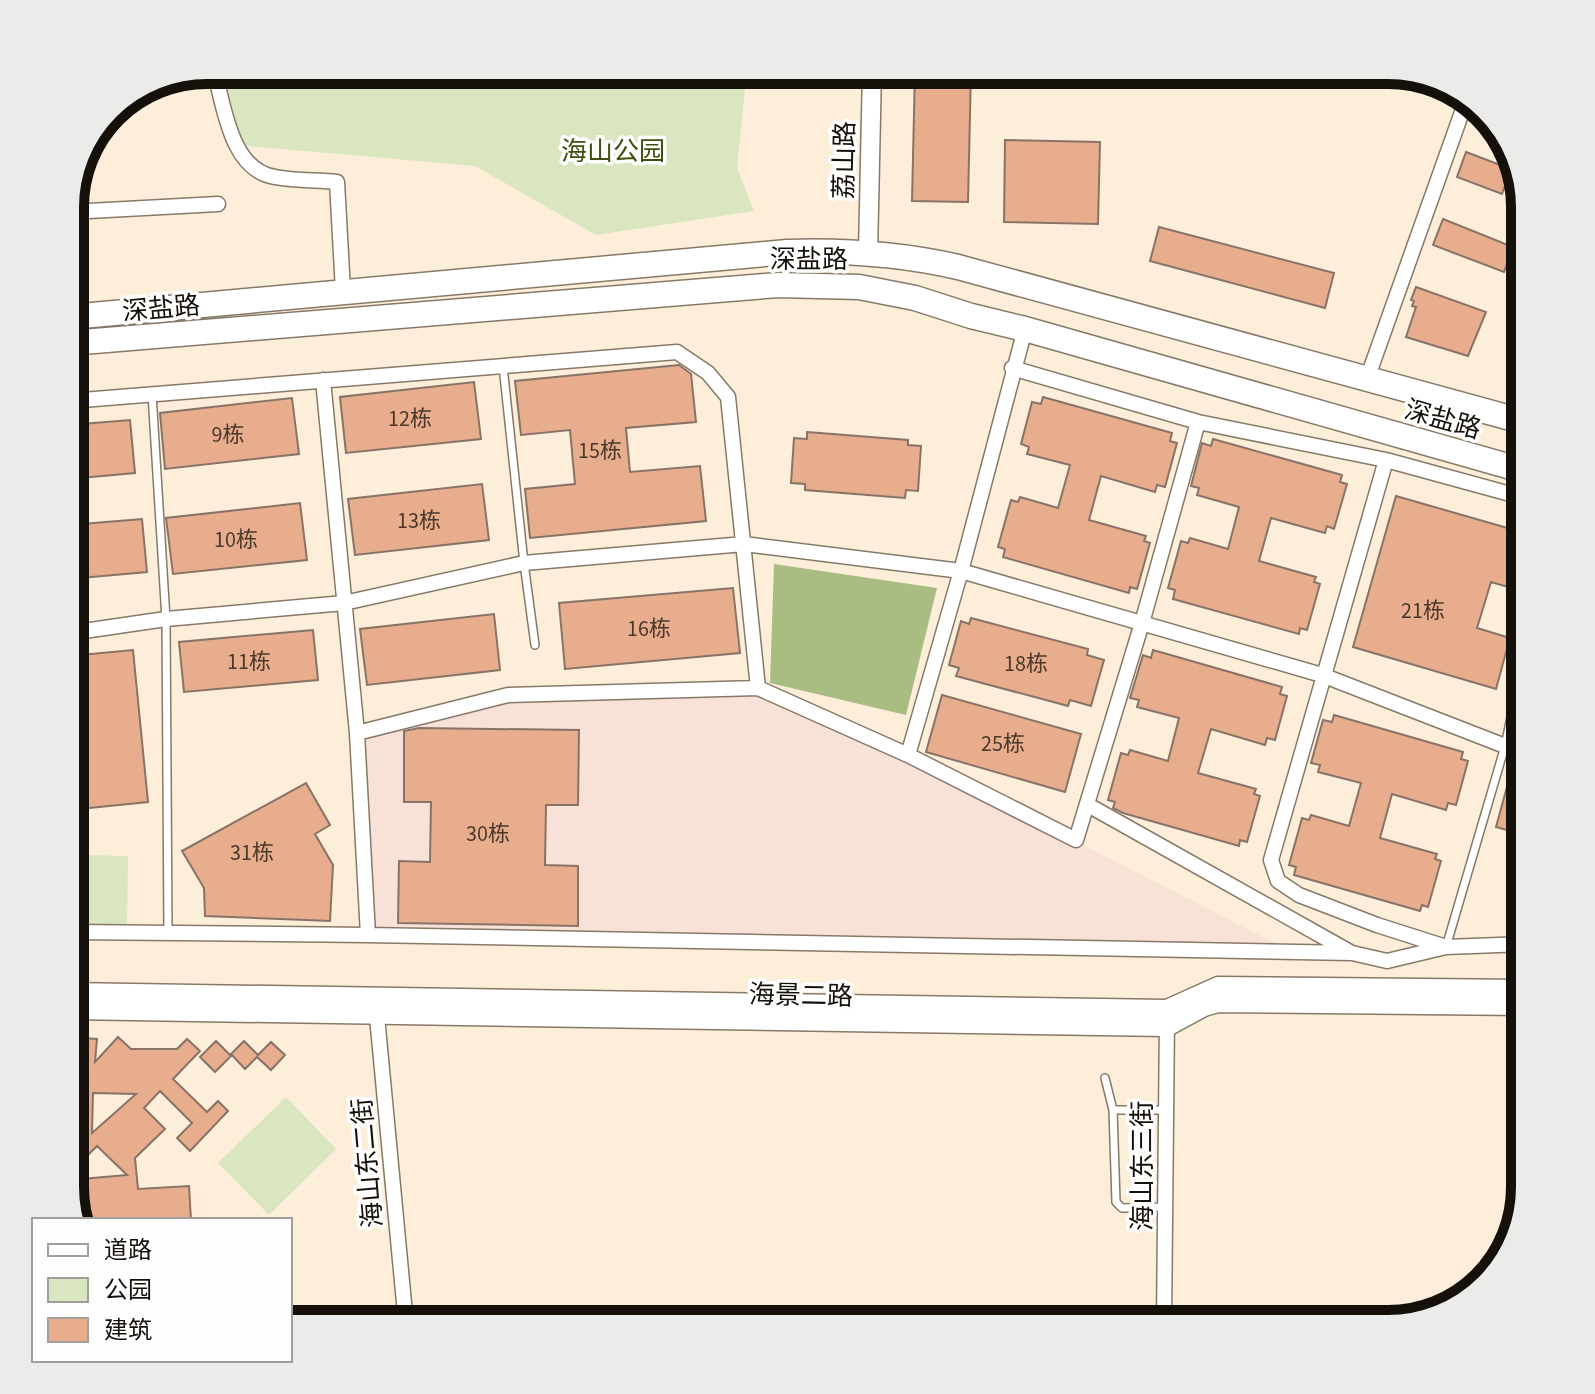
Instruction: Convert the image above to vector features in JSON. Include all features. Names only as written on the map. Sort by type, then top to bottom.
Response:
[{"type":"main road","name":"深盐路","points":[[84,316],[787,252],[868,252],[914,257],[958,267],[1511,418]]},
{"type":"main road","name":"深盐路","points":[[84,342],[778,285],[859,287],[915,298],[1511,467]]},
{"type":"street","points":[[218,84],[236,145],[252,168],[272,177],[337,182],[343,291]]},
{"type":"street","name":"荔山路","points":[[868,252],[872,84]]},
{"type":"street","points":[[1367,379],[1463,110]]},
{"type":"street","points":[[84,211],[218,204]]},
{"type":"street","points":[[908,755],[1025,329]]},
{"type":"street","points":[[84,400],[677,352],[708,373],[728,397],[758,688]]},
{"type":"street","points":[[1012,368],[1198,422],[1386,460],[1511,494]]},
{"type":"street","points":[[323,380],[357,733],[368,935]]},
{"type":"street","points":[[357,733],[508,695],[758,688],[908,755],[1076,840],[1142,623],[1198,422]]},
{"type":"street","points":[[1386,460],[1271,860],[1278,881],[1299,895],[1446,947]]},
{"type":"street","points":[[84,631],[166,619],[344,603],[524,563],[744,544],[961,571],[1322,675],[1511,748]]},
{"type":"street","points":[[1088,805],[1352,953]]},
{"type":"street","points":[[84,932],[1352,953],[1387,961],[1446,947],[1511,945]]},
{"type":"street","name":"海景二路","points":[[1167,1018],[1218,986],[1511,989]]},
{"type":"street","name":"海景二路","points":[[84,993],[376,1006]]},
{"type":"street","name":"海景二路","points":[[84,1010],[376,1006],[1167,1018],[1218,1003],[1511,1006]]},
{"type":"street","name":"海山东二街","points":[[376,1006],[405,1310]]},
{"type":"street","name":"海山东三街","points":[[1164,1310],[1167,1018]]},
{"type":"lane","points":[[503,366],[535,645]]},
{"type":"lane","points":[[152,394],[166,619],[168,933]]},
{"type":"lane","points":[[1446,947],[1511,717]]},
{"type":"lane","points":[[1105,1078],[1113,1110],[1116,1202],[1122,1208],[1165,1207]]},
{"type":"lane","points":[[1113,1110],[1166,1110]]},
{"type":"shaded area","points":[[758,688],[908,755],[1292,952],[368,935],[357,733],[508,695]]},
{"type":"green space","name":"海山公园","points":[[218,84],[746,84],[737,168],[754,211],[596,235],[475,166],[236,145]]},
{"type":"green space","points":[[774,564],[937,588],[906,715],[770,683]]},
{"type":"green space","points":[[86,855],[128,856],[127,926],[85,925]]},
{"type":"green space","points":[[286,1097],[336,1149],[269,1215],[218,1163]]},
{"type":"building","points":[[915,84],[971,84],[968,202],[912,201]]},
{"type":"building","points":[[1005,140],[1100,142],[1098,224],[1004,222]]},
{"type":"building","points":[[1466,152],[1504,166],[1508,178],[1502,194],[1457,177]]},
{"type":"building","points":[[1443,219],[1511,246],[1511,253],[1504,272],[1433,245]]},
{"type":"building","points":[[1159,227],[1334,273],[1325,308],[1150,261]]},
{"type":"building","points":[[1416,287],[1486,312],[1468,356],[1406,337],[1416,307],[1412,306],[1414,301],[1411,300]]},
{"type":"building","points":[[679,365],[691,374],[696,422],[626,428],[630,472],[700,466],[706,521],[530,538],[525,489],[575,484],[570,430],[521,435],[515,381]]},
{"type":"building","points":[[474,382],[481,439],[346,453],[340,397]]},
{"type":"building","points":[[1043,397],[1172,433],[1170,441],[1177,443],[1165,487],[1157,485],[1155,492],[1101,476],[1089,520],[1146,536],[1144,541],[1150,543],[1137,589],[1130,587],[1129,593],[1003,557],[1005,549],[998,547],[1011,500],[1018,502],[1020,497],[1058,508],[1070,465],[1027,454],[1029,447],[1021,444],[1032,402],[1041,404]]},
{"type":"building","points":[[292,398],[299,454],[165,469],[160,413]]},
{"type":"building","points":[[130,420],[135,473],[84,478],[84,424]]},
{"type":"building","points":[[807,432],[908,440],[908,445],[921,446],[918,491],[906,490],[905,498],[805,490],[805,484],[791,483],[794,438],[807,439]]},
{"type":"building","points":[[1213,439],[1342,475],[1340,482],[1347,484],[1334,529],[1327,526],[1325,533],[1271,518],[1259,561],[1316,577],[1314,582],[1320,584],[1307,630],[1300,628],[1299,634],[1173,599],[1175,590],[1168,588],[1181,541],[1188,543],[1190,538],[1228,549],[1239,507],[1197,495],[1199,488],[1191,486],[1202,443],[1211,446]]},
{"type":"building","points":[[482,484],[489,540],[355,555],[348,499]]},
{"type":"building","points":[[1396,496],[1511,529],[1511,588],[1491,582],[1477,628],[1510,638],[1496,689],[1353,647]]},
{"type":"building","points":[[300,503],[307,560],[173,574],[166,518]]},
{"type":"building","points":[[142,519],[147,572],[84,578],[84,524]]},
{"type":"building","points":[[733,588],[740,653],[565,669],[559,603]]},
{"type":"building","points":[[494,614],[500,670],[367,685],[360,629]]},
{"type":"building","points":[[971,618],[1088,649],[1087,655],[1104,660],[1091,706],[1070,700],[1068,706],[956,676],[959,668],[949,665],[961,621],[969,624]]},
{"type":"building","points":[[313,630],[318,680],[184,692],[179,642]]},
{"type":"building","points":[[133,650],[148,802],[84,809],[84,655]]},
{"type":"building","points":[[1153,650],[1282,687],[1280,694],[1287,696],[1275,740],[1267,738],[1265,745],[1211,729],[1198,773],[1256,789],[1254,794],[1260,796],[1247,842],[1240,840],[1239,846],[1123,813],[1113,808],[1115,802],[1108,800],[1121,753],[1128,755],[1130,750],[1168,761],[1179,718],[1137,707],[1139,700],[1130,698],[1143,655],[1151,658]]},
{"type":"building","points":[[942,695],[1081,734],[1065,792],[926,752]]},
{"type":"building","points":[[1334,715],[1463,752],[1461,759],[1468,761],[1456,805],[1448,803],[1446,810],[1392,794],[1380,838],[1437,854],[1435,859],[1441,861],[1428,907],[1422,905],[1420,911],[1294,875],[1296,867],[1289,865],[1302,818],[1309,820],[1311,815],[1349,826],[1361,783],[1318,772],[1320,765],[1311,763],[1323,720],[1332,722]]},
{"type":"building","points":[[419,728],[579,730],[578,805],[546,805],[545,865],[578,866],[578,926],[398,923],[399,861],[430,862],[431,802],[404,802],[404,731]]},
{"type":"building","points":[[1511,772],[1511,831],[1496,827]]},
{"type":"building","points":[[306,783],[330,825],[315,834],[333,865],[330,921],[205,916],[204,888],[182,851]]},
{"type":"building","points":[[118,1037],[131,1049],[177,1049],[187,1039],[200,1051],[173,1079],[207,1112],[218,1101],[228,1111],[190,1151],[177,1138],[192,1123],[160,1091],[144,1108],[165,1129],[135,1158],[138,1189],[189,1186],[191,1218],[88,1218],[84,1179],[127,1175],[97,1146],[84,1159],[84,1038],[97,1039],[95,1062]],"holes":[[[93,1093],[136,1094],[92,1133]]]},
{"type":"building","points":[[216,1041],[231,1056],[215,1072],[200,1057]]},
{"type":"building","points":[[244,1041],[258,1055],[271,1042],[285,1055],[271,1070],[257,1057],[245,1069],[231,1054]]}]
